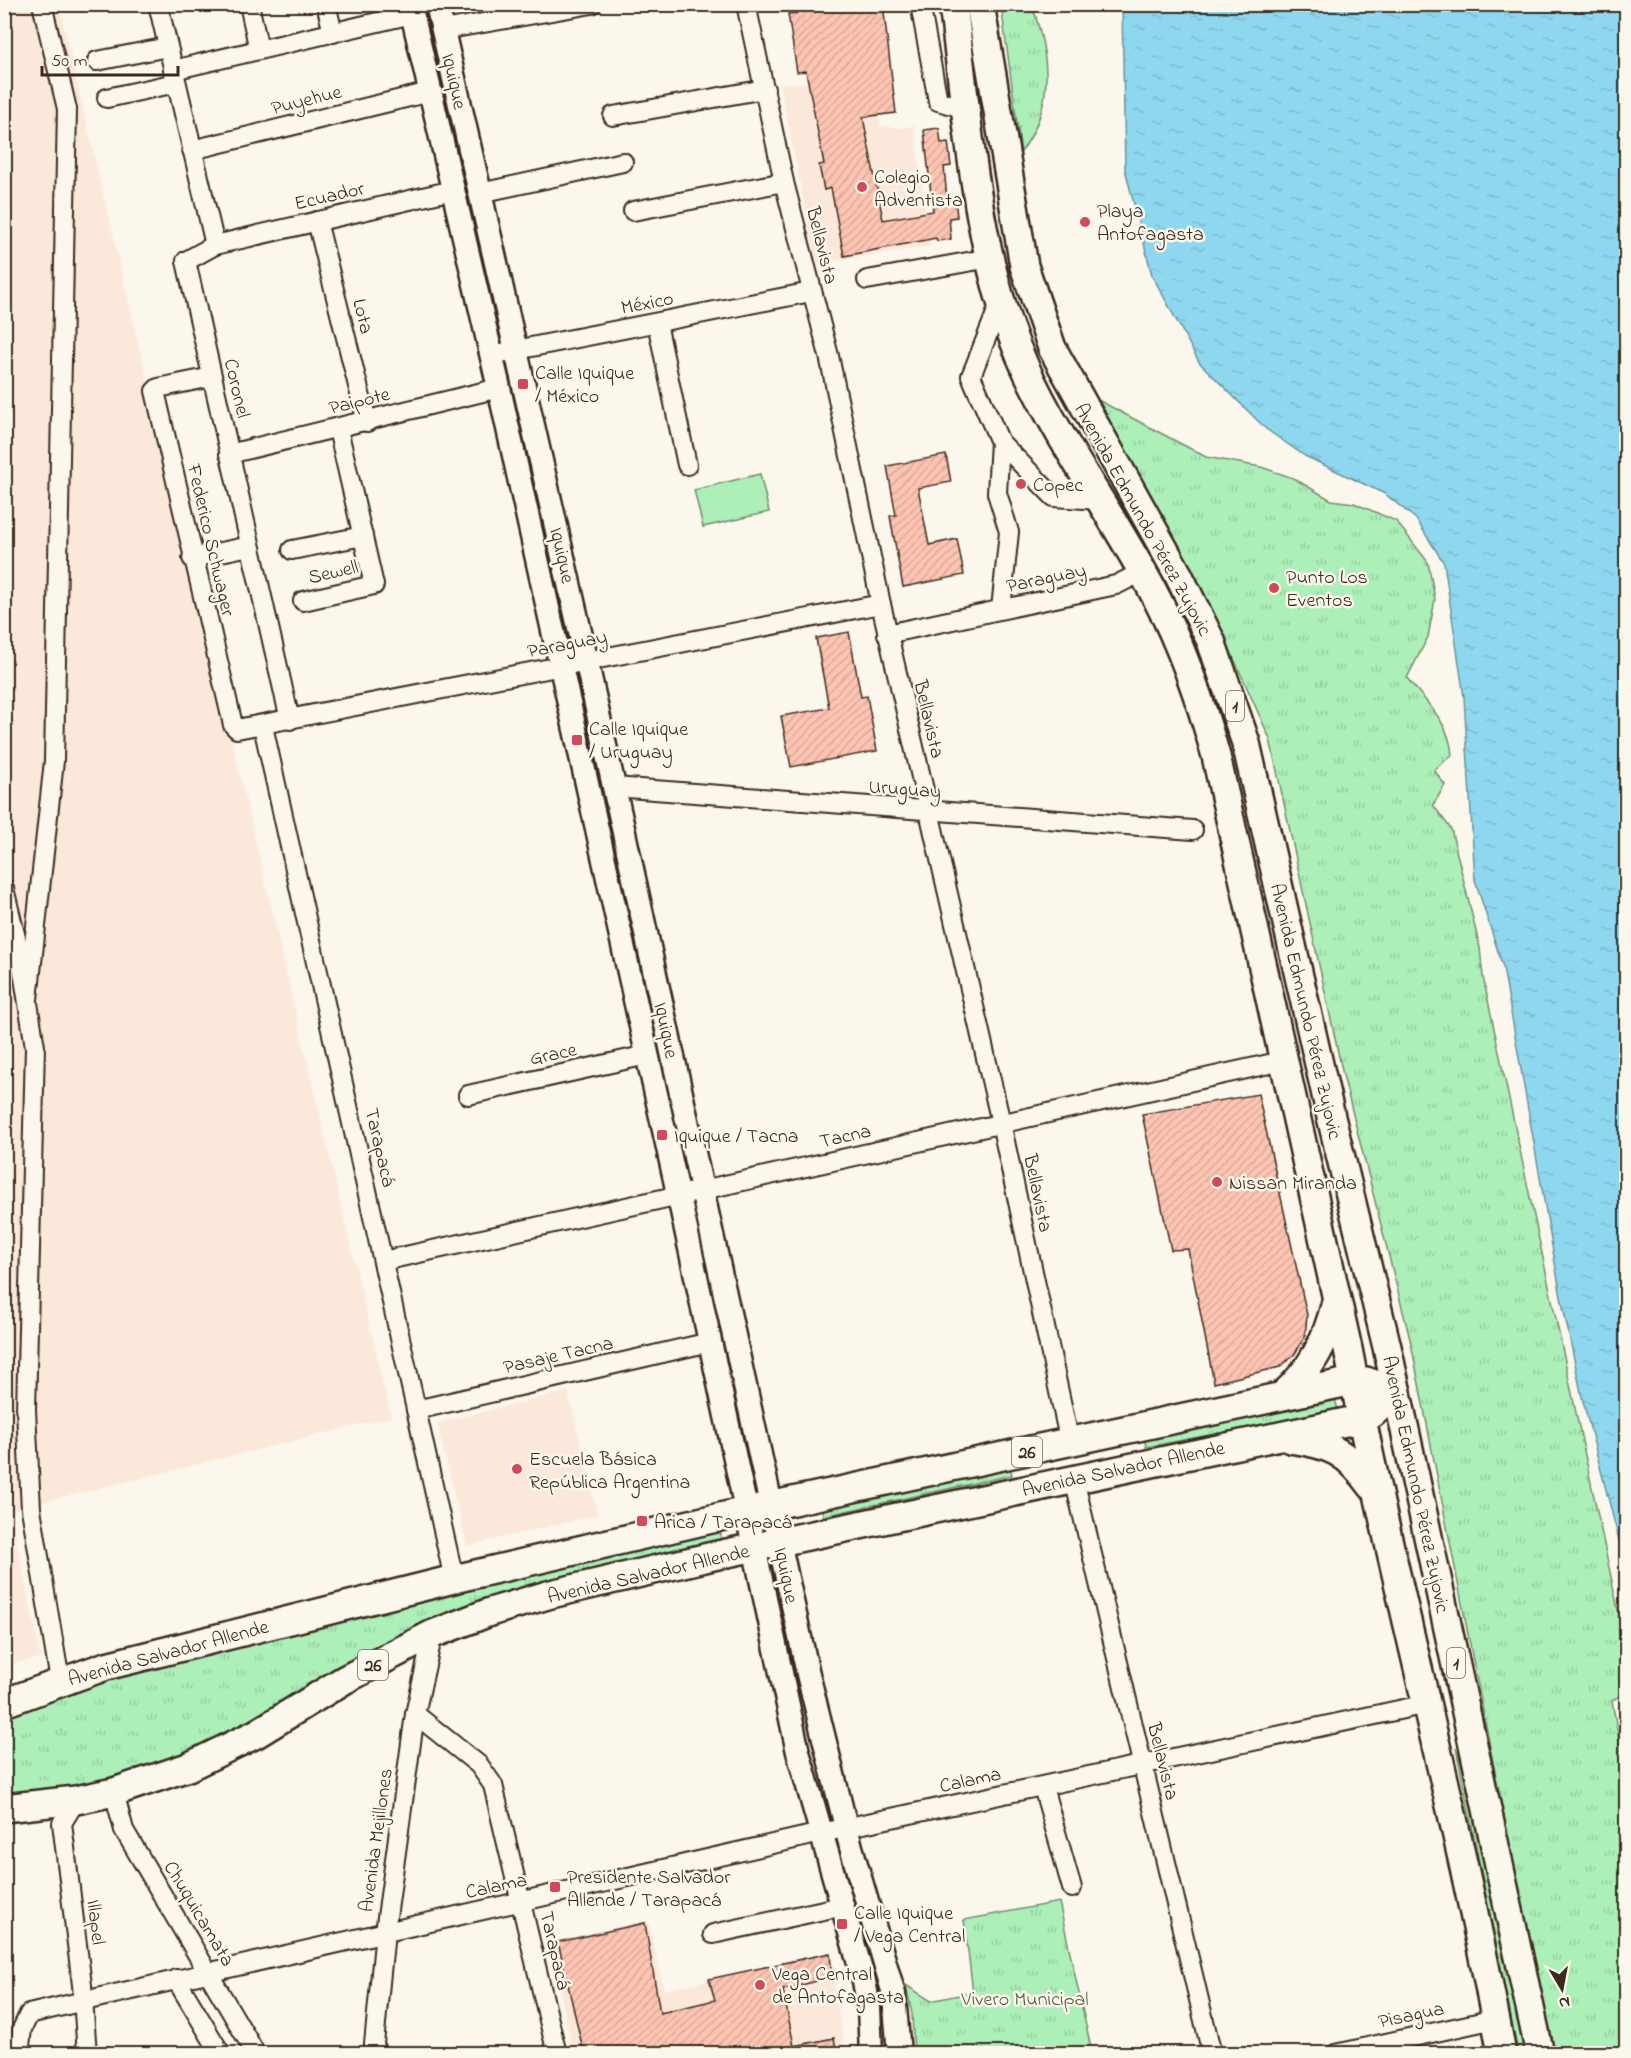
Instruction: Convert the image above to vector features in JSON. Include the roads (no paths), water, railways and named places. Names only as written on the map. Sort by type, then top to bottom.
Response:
[{"type":"highway","name":"Avenida Edmundo Pérez Zujovic","points":[[952,4],[990,258],[1012,335],[1038,393],[1142,572],[1173,632],[1209,729],[1502,2054]]},
{"type":"highway","name":"Avenida Edmundo Pérez Zujovic","points":[[980,4],[1022,254],[1035,305],[1065,374],[1188,593],[1211,641],[1246,743],[1397,1392],[1540,2054]]},
{"type":"highway","points":[[1282,1396],[1314,1359],[1330,1327],[1336,1300]]},
{"type":"highway","points":[[1353,1380],[1366,1380],[1397,1392],[1372,1414],[1360,1419]]},
{"type":"highway","name":"Avenida Salvador Allende","points":[[4,1703],[106,1666],[454,1579],[746,1511],[1070,1443],[1353,1380]]},
{"type":"highway","name":"Avenida Salvador Allende","points":[[4,1808],[76,1800],[114,1792],[188,1767],[223,1752],[353,1675],[433,1634],[490,1612],[552,1594],[780,1542],[1360,1419]]},
{"type":"highway","points":[[1262,1438],[1293,1439],[1330,1446],[1347,1456],[1377,1494]]},
{"type":"main road","name":"Iquique","points":[[437,4],[614,787],[808,1674],[847,1828],[894,1994],[899,2054]]},
{"type":"main road","name":"Iquique","points":[[411,10],[499,388],[679,1196],[798,1752],[864,1981],[869,2008],[871,2054]]},
{"type":"street","points":[[28,999],[54,761],[66,133],[66,109],[42,4]]},
{"type":"street","points":[[158,4],[215,245]]},
{"type":"street","points":[[249,4],[259,50]]},
{"type":"street","points":[[326,4],[333,33]]},
{"type":"street","points":[[443,30],[592,4]]},
{"type":"street","name":"Bellavista","points":[[746,4],[784,182],[829,356],[887,634],[1001,1124],[1070,1443]]},
{"type":"street","points":[[920,4],[938,101],[966,109]]},
{"type":"street","points":[[107,98],[259,50],[333,33],[411,10]]},
{"type":"street","points":[[98,61],[168,47]]},
{"type":"street","points":[[613,117],[765,89]]},
{"type":"street","name":"Puyehue","points":[[192,150],[430,92]]},
{"type":"street","points":[[480,193],[623,162]]},
{"type":"street","points":[[633,211],[784,182]]},
{"type":"street","name":"Ecuador","points":[[215,245],[453,190]]},
{"type":"street","name":"Lota","points":[[318,221],[367,422]]},
{"type":"street","name":"Coronel","points":[[215,245],[186,261],[290,720]]},
{"type":"street","points":[[867,280],[990,258]]},
{"type":"street","name":"México","points":[[491,355],[811,292]]},
{"type":"street","points":[[1001,302],[970,376],[1000,442],[1054,497],[1100,500]]},
{"type":"street","points":[[657,323],[687,465]]},
{"type":"street","name":"Federico Schwager","points":[[212,377],[158,388],[155,391],[192,558],[233,725],[240,730],[263,726]]},
{"type":"street","name":"Paipote","points":[[229,454],[499,388]]},
{"type":"street","points":[[338,429],[363,536]]},
{"type":"street","points":[[1000,442],[997,493],[1009,532],[1001,609]]},
{"type":"street","name":"Sewell","points":[[292,550],[363,536],[374,585],[303,601]]},
{"type":"street","points":[[192,558],[250,546]]},
{"type":"street","name":"Paraguay","points":[[887,634],[1116,585],[1142,572]]},
{"type":"street","name":"Paraguay","points":[[263,726],[881,604]]},
{"type":"street","name":"Tarapacá","points":[[263,726],[454,1579]]},
{"type":"street","name":"Uruguay","points":[[614,787],[928,813],[1194,830]]},
{"type":"street","points":[[4,888],[28,999],[35,1047],[26,1410],[31,1509],[60,1681]]},
{"type":"street","name":"Grace","points":[[468,1095],[647,1055]]},
{"type":"street","name":"Tacna","points":[[383,1262],[1282,1061]]},
{"type":"street","name":"Pasaje Tacna","points":[[416,1410],[710,1342]]},
{"type":"street","name":"Bellavista","points":[[1074,1479],[1212,2054]]},
{"type":"street","name":"Avenida Mejillones","points":[[373,2054],[385,1932],[416,1714],[433,1634]]},
{"type":"street","name":"Calama","points":[[19,2054],[22,2029],[29,2014],[209,1971],[821,1833],[1426,1704]]},
{"type":"street","name":"Tarapacá","points":[[416,1714],[479,1765],[493,1785],[556,2054]]},
{"type":"street","points":[[1043,1786],[1072,1888]]},
{"type":"street","name":"Chuquicamata","points":[[114,1792],[124,1830],[256,2054]]},
{"type":"street","name":"Illapel","points":[[76,1800],[62,1823],[84,2001],[87,2054]]},
{"type":"street","points":[[713,1934],[842,1906]]},
{"type":"street","points":[[176,1979],[222,2054]]},
{"type":"street","name":"Pisagua","points":[[1336,2054],[1495,2019]]},
{"type":"water","points":[[1122,5],[1626,5],[1626,1567],[1582,1397],[1561,1297],[1503,967],[1475,880],[1464,697],[1444,563],[1416,519],[1385,494],[1305,456],[1266,429],[1199,362],[1152,275],[1125,169]]},
{"type":"place","name":"Colegio Adventista","points":[[862,187]]},
{"type":"place","name":"Playa Antofagasta","points":[[1085,222]]},
{"type":"place","name":"Calle Iquique / México","points":[[523,384]]},
{"type":"place","name":"Copec","points":[[1021,484]]},
{"type":"place","name":"Punto Los Eventos","points":[[1274,588]]},
{"type":"place","name":"Calle Iquique / Uruguay","points":[[577,740]]},
{"type":"place","name":"Iquique / Tacna","points":[[662,1135]]},
{"type":"place","name":"Nissan Miranda","points":[[1217,1182]]},
{"type":"place","name":"Escuela Básica República Argentina","points":[[517,1469]]},
{"type":"place","name":"Arica / Tarapacá","points":[[642,1521]]},
{"type":"place","name":"Presidente Salvador Allende / Tarapacá","points":[[555,1887]]},
{"type":"place","name":"Calle Iquique / Vega Central","points":[[842,1924]]},
{"type":"place","name":"Vega Central de Antofagasta","points":[[760,1985]]},
{"type":"park label","name":"Vivero Municipal","points":[[1025,1998]]}]
